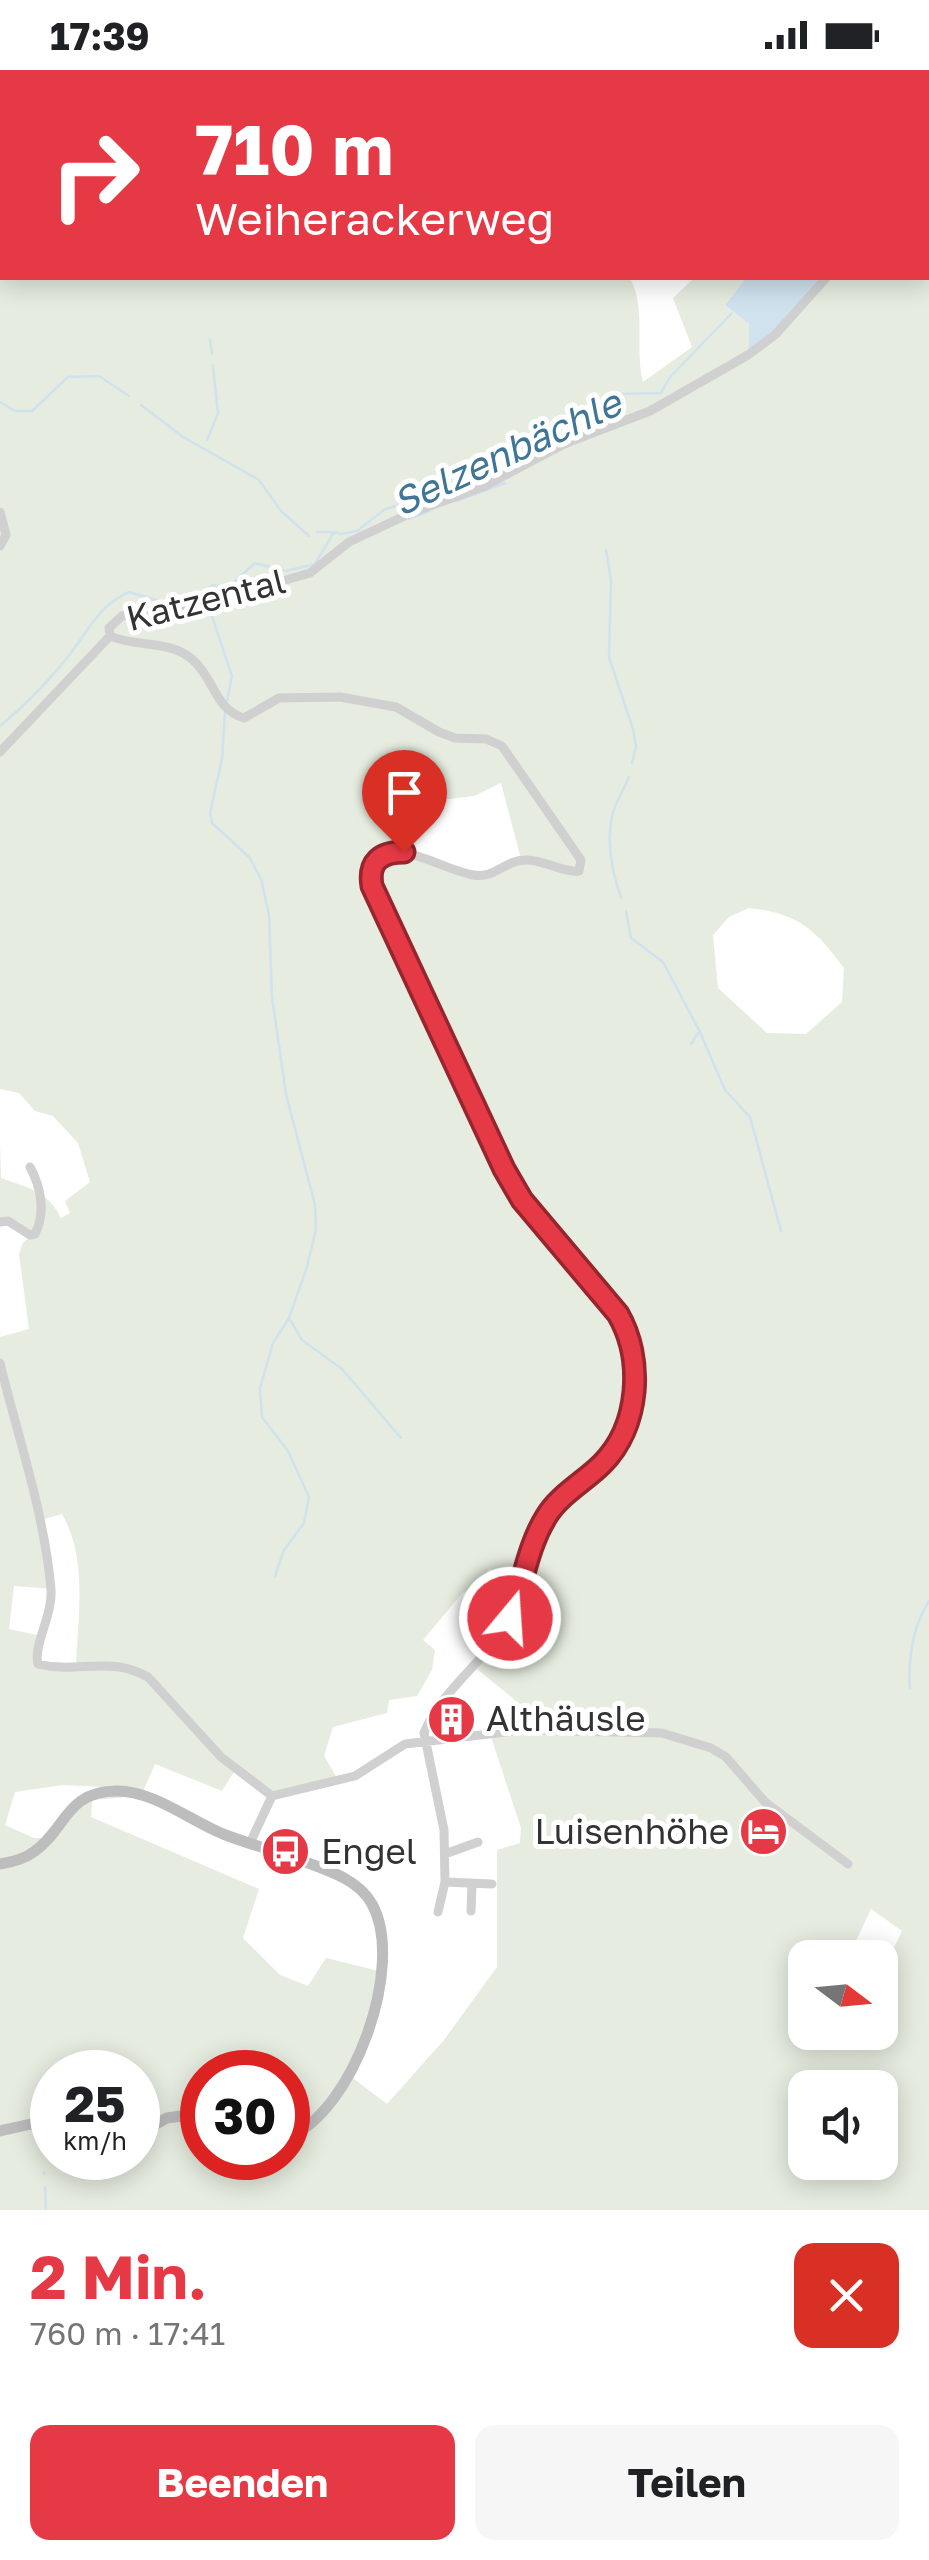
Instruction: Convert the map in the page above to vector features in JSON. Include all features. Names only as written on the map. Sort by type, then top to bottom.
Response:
[{"type":"street","name":"Katzental","points":[[110,636],[109,628],[122,616],[182,610],[310,572],[349,542],[411,513],[485,486],[564,444],[650,411],[775,335],[824,280]]},
{"type":"street","points":[[0,512],[6,534],[0,546]]},
{"type":"street","points":[[0,752],[110,636],[178,650],[204,672],[224,707],[244,718],[278,698],[340,697],[396,707],[455,738],[486,740],[502,746],[580,860],[582,866],[574,873],[522,860],[490,875],[478,876],[425,857],[388,852],[373,864],[370,872],[372,886],[504,1169],[541,1226],[618,1314],[628,1330],[634,1360],[630,1407],[612,1452],[546,1516],[502,1632],[458,1680],[428,1722],[424,1742],[441,1816],[445,1854],[445,1882],[438,1912]]},
{"type":"street","points":[[0,1222],[8,1221],[30,1235],[35,1234],[40,1224],[40,1187],[30,1167]]},
{"type":"street","points":[[0,1363],[30,1469],[50,1585],[51,1612],[37,1652],[38,1664],[113,1664],[136,1670],[148,1677],[220,1757],[272,1796],[339,1782],[405,1744],[523,1730],[639,1731],[686,1740],[726,1757],[765,1802],[848,1864]]},
{"type":"street","points":[[0,1864],[17,1861],[37,1850],[73,1807],[102,1792],[120,1791],[144,1796],[250,1844],[348,1880],[372,1904],[377,1918],[381,1968],[376,2009],[358,2059],[310,2124]]},
{"type":"street","points":[[250,1844],[272,1796]]},
{"type":"street","points":[[445,1854],[478,1842]]},
{"type":"street","points":[[445,1882],[492,1884]]},
{"type":"street","points":[[470,1911],[472,1885]]},
{"type":"street","points":[[0,2132],[30,2124]]},
{"type":"shaded area","points":[[0,280],[631,280],[638,303],[643,382],[692,347],[673,298],[692,280],[744,280],[725,305],[749,324],[748,353],[824,280],[929,280],[929,2210],[0,2210],[0,1337],[29,1329],[19,1254],[29,1237],[12,1225],[0,1225],[0,1144],[1,1178],[43,1196],[61,1218],[70,1213],[65,1201],[90,1182],[78,1143],[53,1116],[35,1111],[19,1093],[0,1089]],"holes":[[[501,783],[521,859],[479,876],[398,848],[408,810],[431,798],[474,796]],[[749,908],[766,910],[793,919],[815,934],[844,968],[842,1002],[806,1034],[767,1033],[718,988],[713,935],[729,917]],[[62,1514],[78,1568],[76,1666],[38,1664],[42,1636],[9,1629],[14,1586],[54,1589],[41,1520]],[[489,1569],[523,1577],[502,1632],[477,1669],[515,1700],[507,1733],[491,1737],[521,1828],[520,1843],[497,1850],[497,1967],[444,2040],[387,2104],[349,2075],[379,1985],[379,1971],[326,1958],[308,1986],[280,1975],[243,1938],[259,1889],[91,1817],[92,1800],[141,1796],[155,1764],[222,1791],[234,1772],[272,1792],[337,1778],[324,1756],[333,1727],[387,1713],[389,1700],[417,1696],[432,1670],[435,1650],[423,1640],[464,1591],[473,1595]],[[63,1785],[101,1787],[48,1838],[34,1838],[5,1825],[15,1792]]]},
{"type":"water","points":[[744,280],[824,280],[775,335],[748,355],[749,324],[725,305]]},
{"type":"waterway","name":"Selzenbächle","points":[[0,726],[43,685],[100,613],[118,598],[129,592],[187,604],[213,585],[229,587],[255,563],[286,571],[315,564],[334,532],[357,531],[385,509],[422,499],[445,483],[469,480],[580,414],[612,409],[620,394],[661,393],[670,377],[732,313]]},
{"type":"waterway","points":[[210,340],[212,354]]},
{"type":"waterway","points":[[207,440],[218,413],[213,365]]},
{"type":"waterway","points":[[0,402],[15,411],[32,411],[68,377],[99,376],[129,396]]},
{"type":"waterway","points":[[141,405],[183,437],[259,480],[281,511],[309,536]]},
{"type":"waterway","points":[[456,501],[505,483]]},
{"type":"waterway","points":[[409,519],[429,511]]},
{"type":"waterway","points":[[317,532],[331,532]]},
{"type":"waterway","points":[[606,550],[611,580],[609,657],[633,729],[636,747],[632,763]]},
{"type":"waterway","points":[[210,610],[232,676],[227,701]]},
{"type":"waterway","points":[[225,713],[222,759],[210,813],[212,823],[249,857],[261,879],[269,915],[272,997],[286,1094],[315,1205],[316,1229],[307,1267],[289,1318],[273,1343],[260,1388],[262,1417],[288,1451],[309,1497],[304,1523],[284,1550],[275,1576]]},
{"type":"waterway","points":[[621,898],[611,858],[610,826],[629,777]]},
{"type":"waterway","points":[[626,911],[631,938],[663,962],[725,1090],[750,1117],[781,1231]]},
{"type":"waterway","points":[[691,1044],[698,1033]]},
{"type":"waterway","points":[[290,1320],[302,1340],[342,1369],[401,1438]]},
{"type":"waterway","points":[[910,1688],[912,1643],[929,1601]]},
{"type":"waterway","points":[[45,2187],[46,2210]]},
{"type":"place","name":"Althäusle","points":[[451,1719]]},
{"type":"place","name":"Luisenhöhe","points":[[764,1832]]},
{"type":"place","name":"Engel","points":[[286,1852]]},
{"type":"route","points":[[404,852],[388,852],[379,857],[370,872],[372,886],[504,1169],[541,1226],[618,1314],[628,1330],[634,1360],[633,1396],[620,1436],[601,1465],[546,1516],[510,1618]]}]
